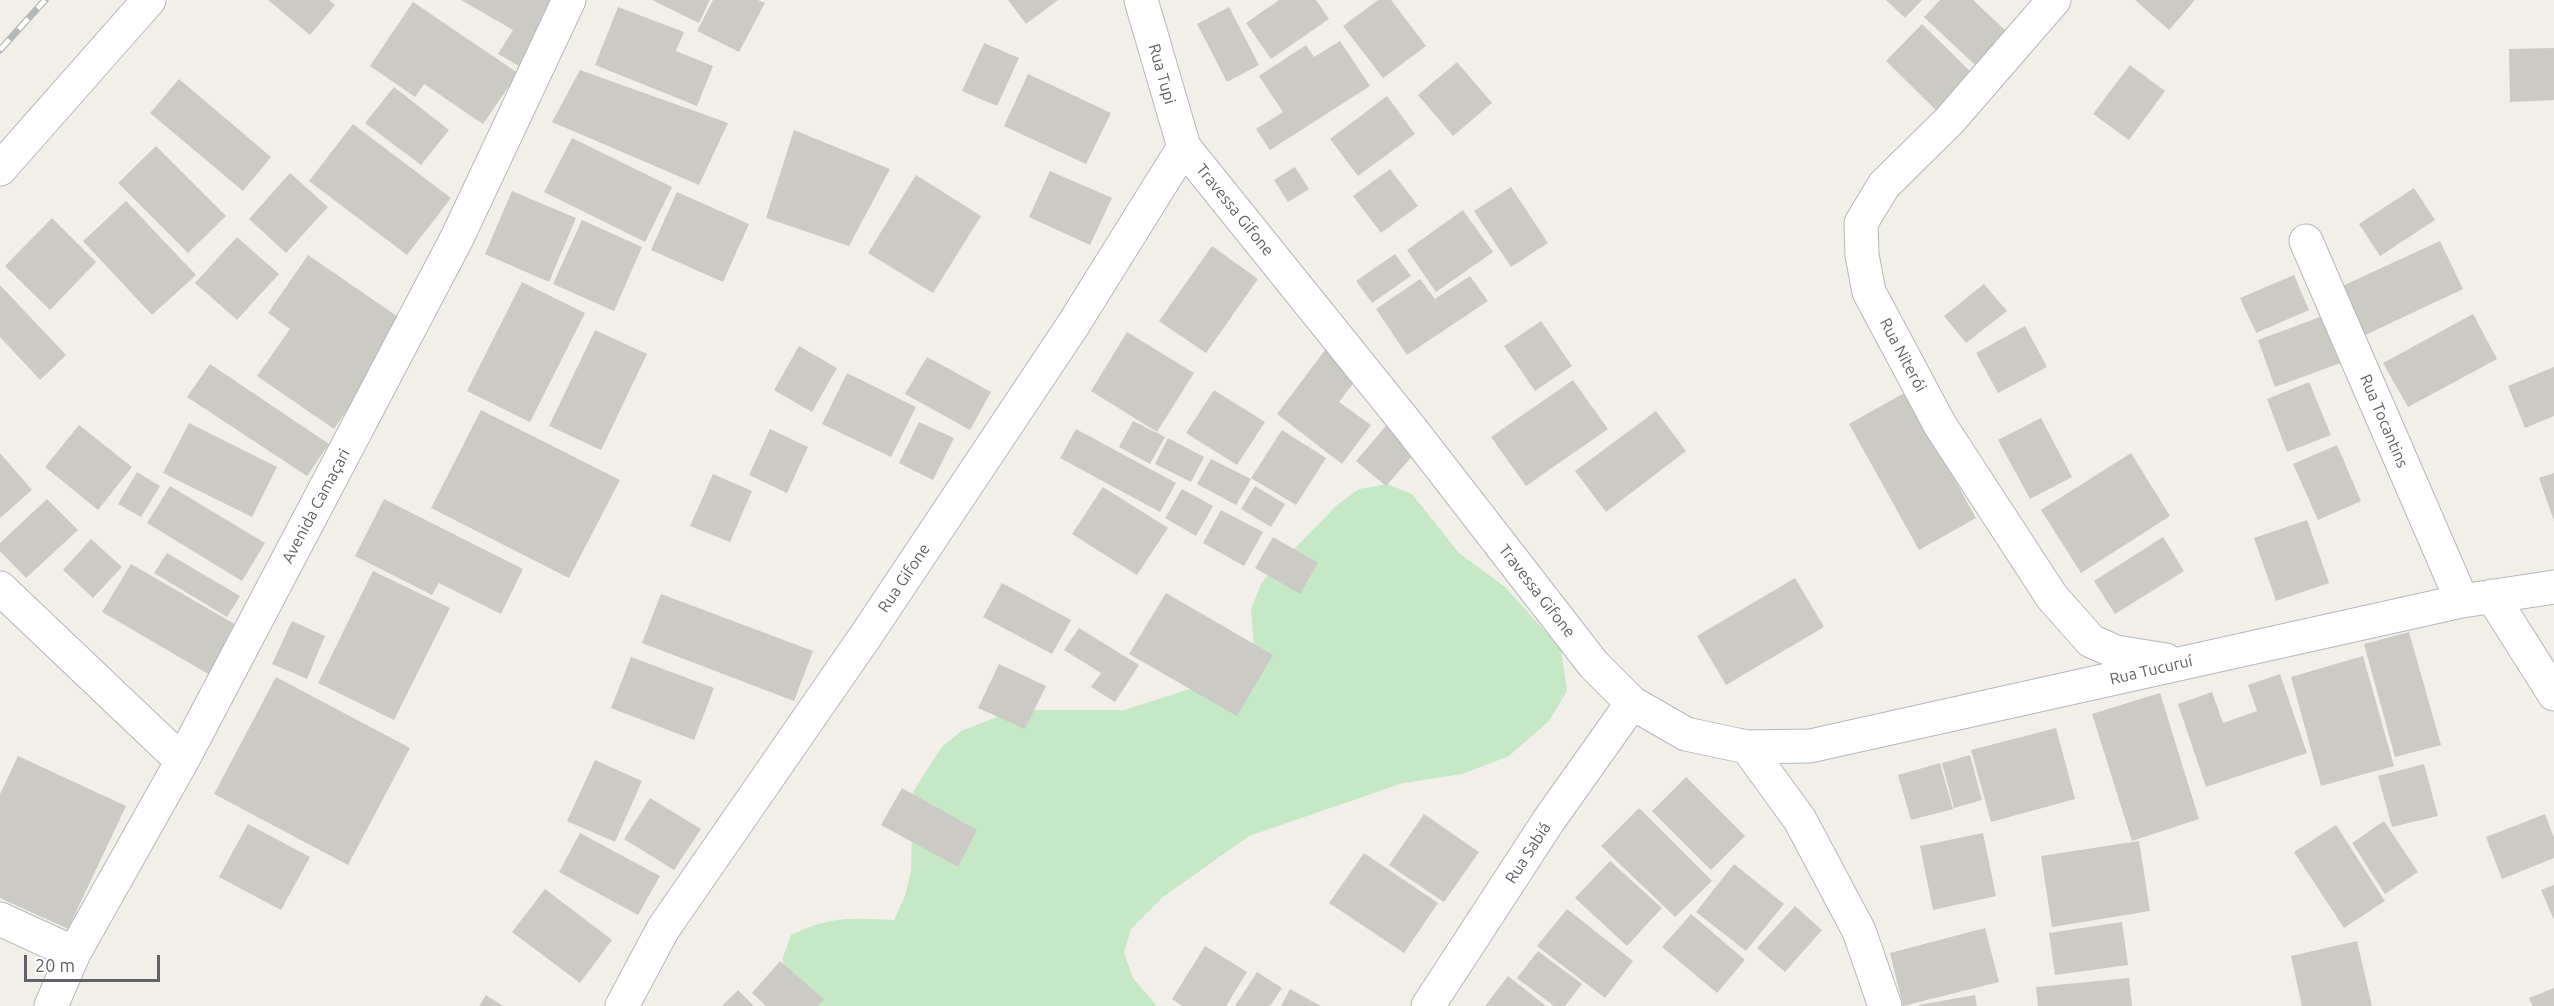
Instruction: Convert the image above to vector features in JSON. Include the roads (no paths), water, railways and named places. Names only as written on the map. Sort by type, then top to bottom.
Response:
[{"type":"street","points":[[0,169],[149,0]]},
{"type":"street","name":"Avenida Camaçari","points":[[51,1006],[74,952],[182,761],[457,238],[569,0]]},
{"type":"street","name":"Rua Tupi","points":[[1141,0],[1184,147]]},
{"type":"street","name":"Rua Niterói","points":[[2054,0],[1950,120],[1884,185],[1860,223],[1862,255],[1869,292],[1940,425],[2052,597],[2091,641],[2116,652],[2182,663]]},
{"type":"street","name":"Travessa Gifone","points":[[1184,147],[1411,429],[1594,665],[1632,703],[1686,734],[1747,747]]},
{"type":"street","name":"Rua Gifone","points":[[622,1006],[663,929],[867,634],[1073,326],[1184,147]]},
{"type":"street","name":"Rua Tocantins","points":[[2306,241],[2477,598],[2554,694]]},
{"type":"street","name":"Rua Tucuruí","points":[[1747,747],[1810,746],[1858,737],[2477,598],[2554,587]]},
{"type":"street","points":[[0,588],[182,761]]},
{"type":"street","name":"Rua Sabiá","points":[[1428,1006],[1549,820],[1632,703]]},
{"type":"street","points":[[1747,747],[1805,830],[1858,931],[1885,1006]]},
{"type":"street","points":[[0,919],[74,952]]},
{"type":"railway","points":[[0,50],[45,0]]}]
